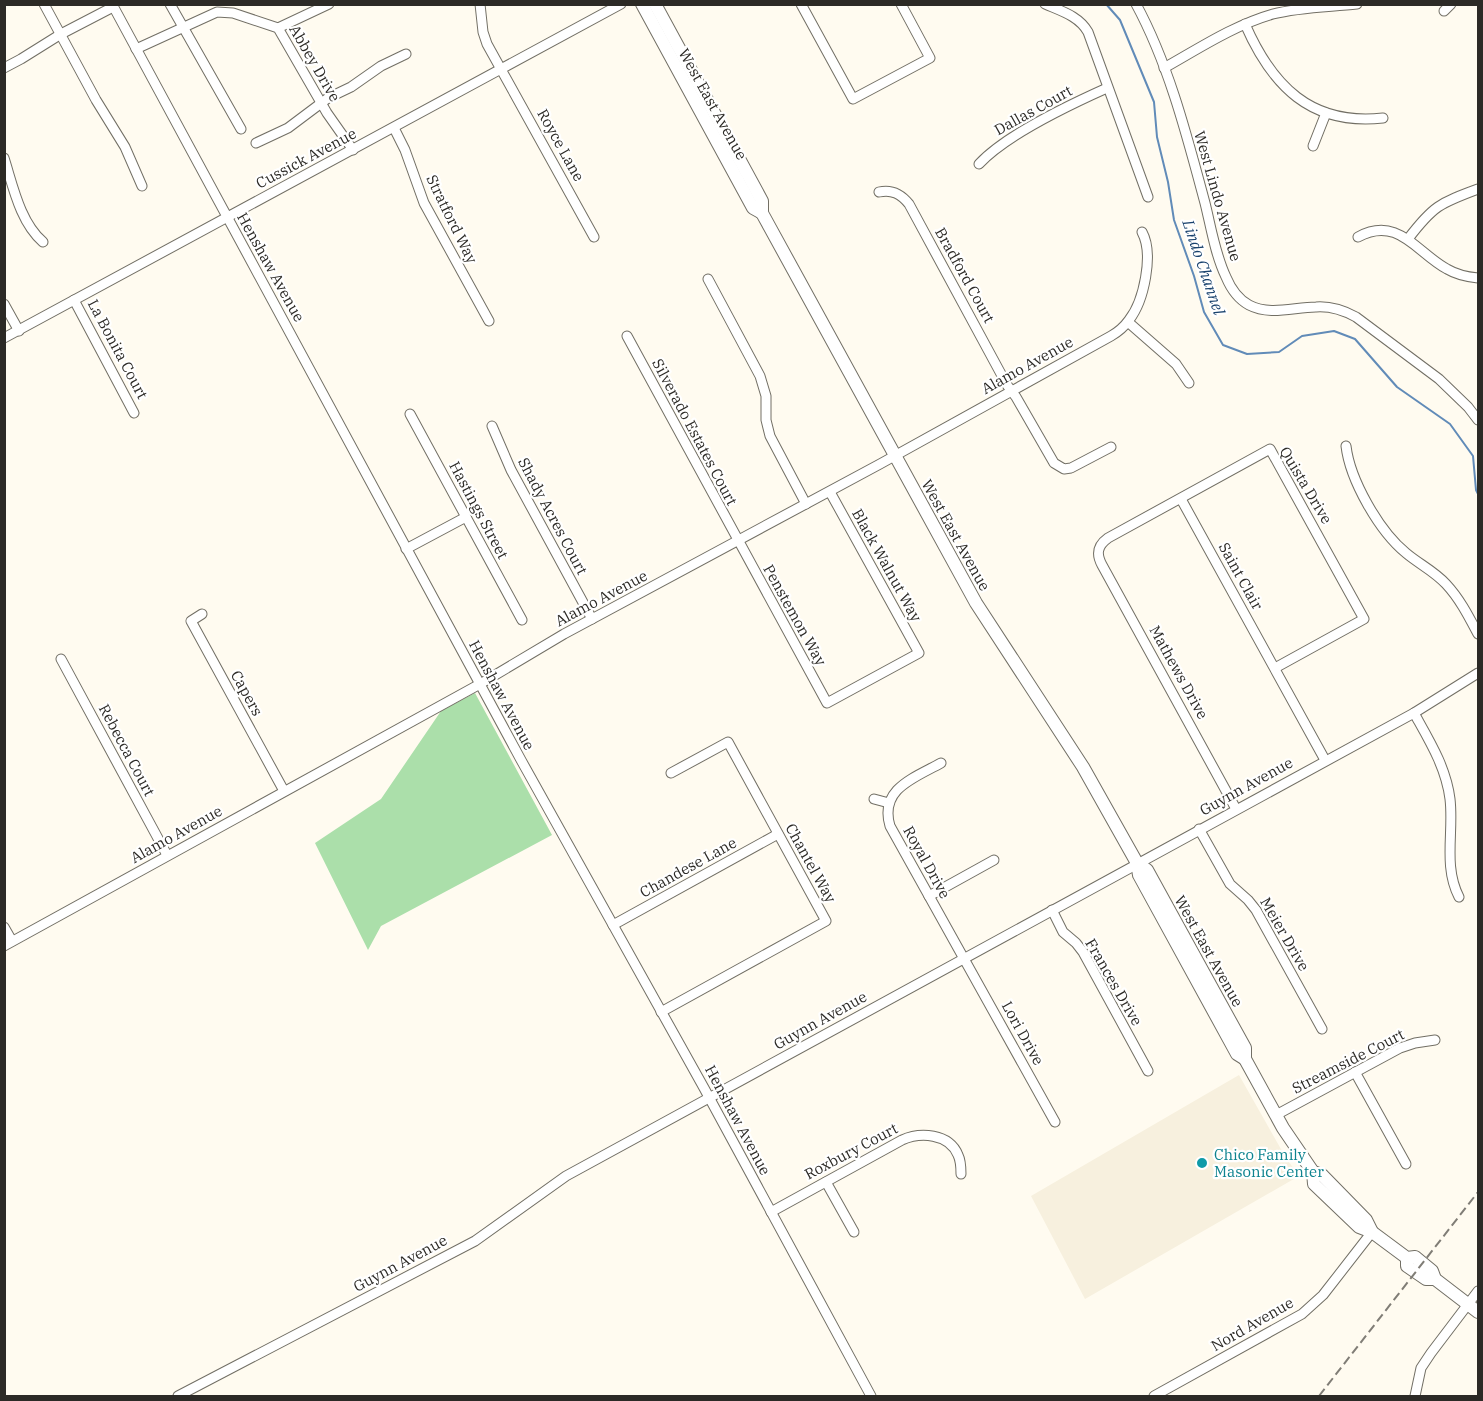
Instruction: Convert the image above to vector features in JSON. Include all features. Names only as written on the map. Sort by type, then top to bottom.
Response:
[{"type":"main road","name":"West East Avenue","points":[[642,4],[753,208],[762,213]]},
{"type":"main road","name":"West East Avenue","points":[[655,4],[762,201],[762,213],[987,622],[1083,767],[1137,863],[1148,870],[1245,1048],[1245,1059],[1293,1144],[1313,1172],[1322,1175],[1366,1220],[1372,1232],[1407,1258],[1407,1266],[1426,1279],[1435,1279],[1479,1312]]},
{"type":"street","points":[[44,4],[96,100],[125,147],[142,186]]},
{"type":"street","points":[[170,4],[241,129]]},
{"type":"street","points":[[278,28],[329,4]]},
{"type":"street","name":"Royce Lane","points":[[480,4],[485,38],[594,237]]},
{"type":"street","name":"Cussick Avenue","points":[[4,338],[621,4]]},
{"type":"street","points":[[801,4],[853,99],[930,58],[901,4]]},
{"type":"street","points":[[1045,4],[1072,15],[1086,28],[1148,197]]},
{"type":"street","name":"West Lindo Avenue","points":[[1136,4],[1164,68],[1193,161],[1221,265],[1236,294],[1246,304],[1260,309],[1326,307],[1356,316],[1446,386],[1479,420]]},
{"type":"street","points":[[1164,68],[1245,24],[1282,12],[1357,4]]},
{"type":"street","points":[[4,68],[113,6]]},
{"type":"street","name":"Henshaw Avenue","points":[[113,6],[406,549],[871,1396]]},
{"type":"street","name":"Abbey Drive","points":[[136,49],[184,27],[210,9],[232,13],[278,28],[322,104],[353,150]]},
{"type":"street","points":[[1245,24],[1263,62],[1302,100],[1326,113],[1352,119],[1383,118]]},
{"type":"street","points":[[256,143],[288,128],[328,98],[351,87],[381,66],[406,54]]},
{"type":"street","name":"Dallas Court","points":[[979,165],[995,148],[1050,116],[1107,88]]},
{"type":"street","points":[[1313,146],[1326,113]]},
{"type":"street","name":"Stratford Way","points":[[394,128],[408,157],[424,203],[489,321]]},
{"type":"street","points":[[4,158],[19,203],[33,230],[43,242]]},
{"type":"street","points":[[1408,239],[1424,218],[1436,208],[1479,189]]},
{"type":"street","name":"Bradford Court","points":[[879,192],[897,193],[909,204],[1051,460],[1064,469],[1075,467],[1111,447]]},
{"type":"street","points":[[1358,237],[1371,231],[1383,230],[1396,233],[1408,239],[1448,270],[1463,276],[1479,278]]},
{"type":"street","name":"Alamo Avenue","points":[[8,943],[480,684],[592,619],[830,492],[1111,336],[1128,322],[1140,299],[1145,278],[1147,247],[1142,232]]},
{"type":"street","points":[[708,279],[760,376],[766,396],[766,420],[770,436],[806,504]]},
{"type":"street","name":"La Bonita Court","points":[[74,300],[134,413]]},
{"type":"street","points":[[4,304],[19,331]]},
{"type":"street","points":[[1128,322],[1176,364],[1189,383]]},
{"type":"street","name":"Silverado Estates Court","points":[[627,336],[738,542]]},
{"type":"street","name":"Hastings Street","points":[[410,414],[522,620]]},
{"type":"street","name":"Shady Acres Court","points":[[492,426],[511,470],[592,619]]},
{"type":"street","points":[[1346,446],[1352,473],[1385,531],[1406,553],[1432,571],[1447,585],[1479,634]]},
{"type":"street","name":"Quista Drive","points":[[1098,549],[1108,538],[1270,449],[1364,619],[1275,668]]},
{"type":"street","name":"Black Walnut Way","points":[[827,703],[919,653],[830,492]]},
{"type":"street","name":"Saint Clair","points":[[1181,498],[1325,760]]},
{"type":"street","points":[[406,549],[466,517]]},
{"type":"street","name":"Penstemon Way","points":[[738,542],[827,703]]},
{"type":"street","name":"Mathews Drive","points":[[1098,549],[1100,560],[1236,808]]},
{"type":"street","name":"Capers","points":[[202,614],[191,621],[284,791]]},
{"type":"street","name":"Rebecca Court","points":[[62,659],[167,855]]},
{"type":"street","name":"Guynn Avenue","points":[[178,1396],[475,1241],[566,1176],[1236,808],[1414,713],[1479,673]]},
{"type":"street","points":[[1414,713],[1436,753],[1447,786],[1451,811],[1450,866],[1452,881],[1459,897]]},
{"type":"street","name":"Chantel Way","points":[[661,1012],[826,921],[728,742],[671,773]]},
{"type":"street","points":[[874,799],[889,803],[900,786],[941,764]]},
{"type":"street","name":"Royal Drive","points":[[889,803],[887,813],[890,826],[963,959]]},
{"type":"street","name":"Meier Drive","points":[[1198,829],[1230,884],[1256,910],[1322,1029]]},
{"type":"street","name":"Chandese Lane","points":[[613,926],[778,834]]},
{"type":"street","points":[[928,896],[994,860]]},
{"type":"street","name":"Frances Drive","points":[[1052,910],[1063,932],[1083,952],[1148,1071]]},
{"type":"street","points":[[4,927],[8,943]]},
{"type":"street","name":"Lori Drive","points":[[963,959],[1055,1122]]},
{"type":"street","name":"Streamside Court","points":[[1276,1115],[1400,1048],[1435,1040]]},
{"type":"street","points":[[1355,1072],[1406,1164]]},
{"type":"street","name":"Roxbury Court","points":[[771,1212],[902,1140],[921,1134],[943,1140],[954,1148],[960,1158],[961,1174]]},
{"type":"street","points":[[826,1182],[854,1233]]},
{"type":"street","name":"Nord Avenue","points":[[1154,1396],[1302,1314],[1323,1295],[1372,1232]]},
{"type":"street","points":[[1415,1396],[1421,1368],[1479,1291]]},
{"type":"shaded area","points":[[1239,1075],[1286,1158],[1299,1176],[1085,1299],[1031,1196]]},
{"type":"green space","points":[[475,693],[552,835],[381,926],[368,950],[315,843],[381,799],[441,711]]},
{"type":"waterway","name":"Lindo Channel","points":[[1106,4],[1120,20],[1154,102],[1157,137],[1174,220],[1204,312],[1223,345],[1247,354],[1279,352],[1302,336],[1334,331],[1355,339],[1397,387],[1450,424],[1473,456],[1478,494]]},
{"type":"railway","points":[[1319,1396],[1478,1192]]},
{"type":"place","name":"Chico Family Masonic Center","points":[[1202,1163]]}]
